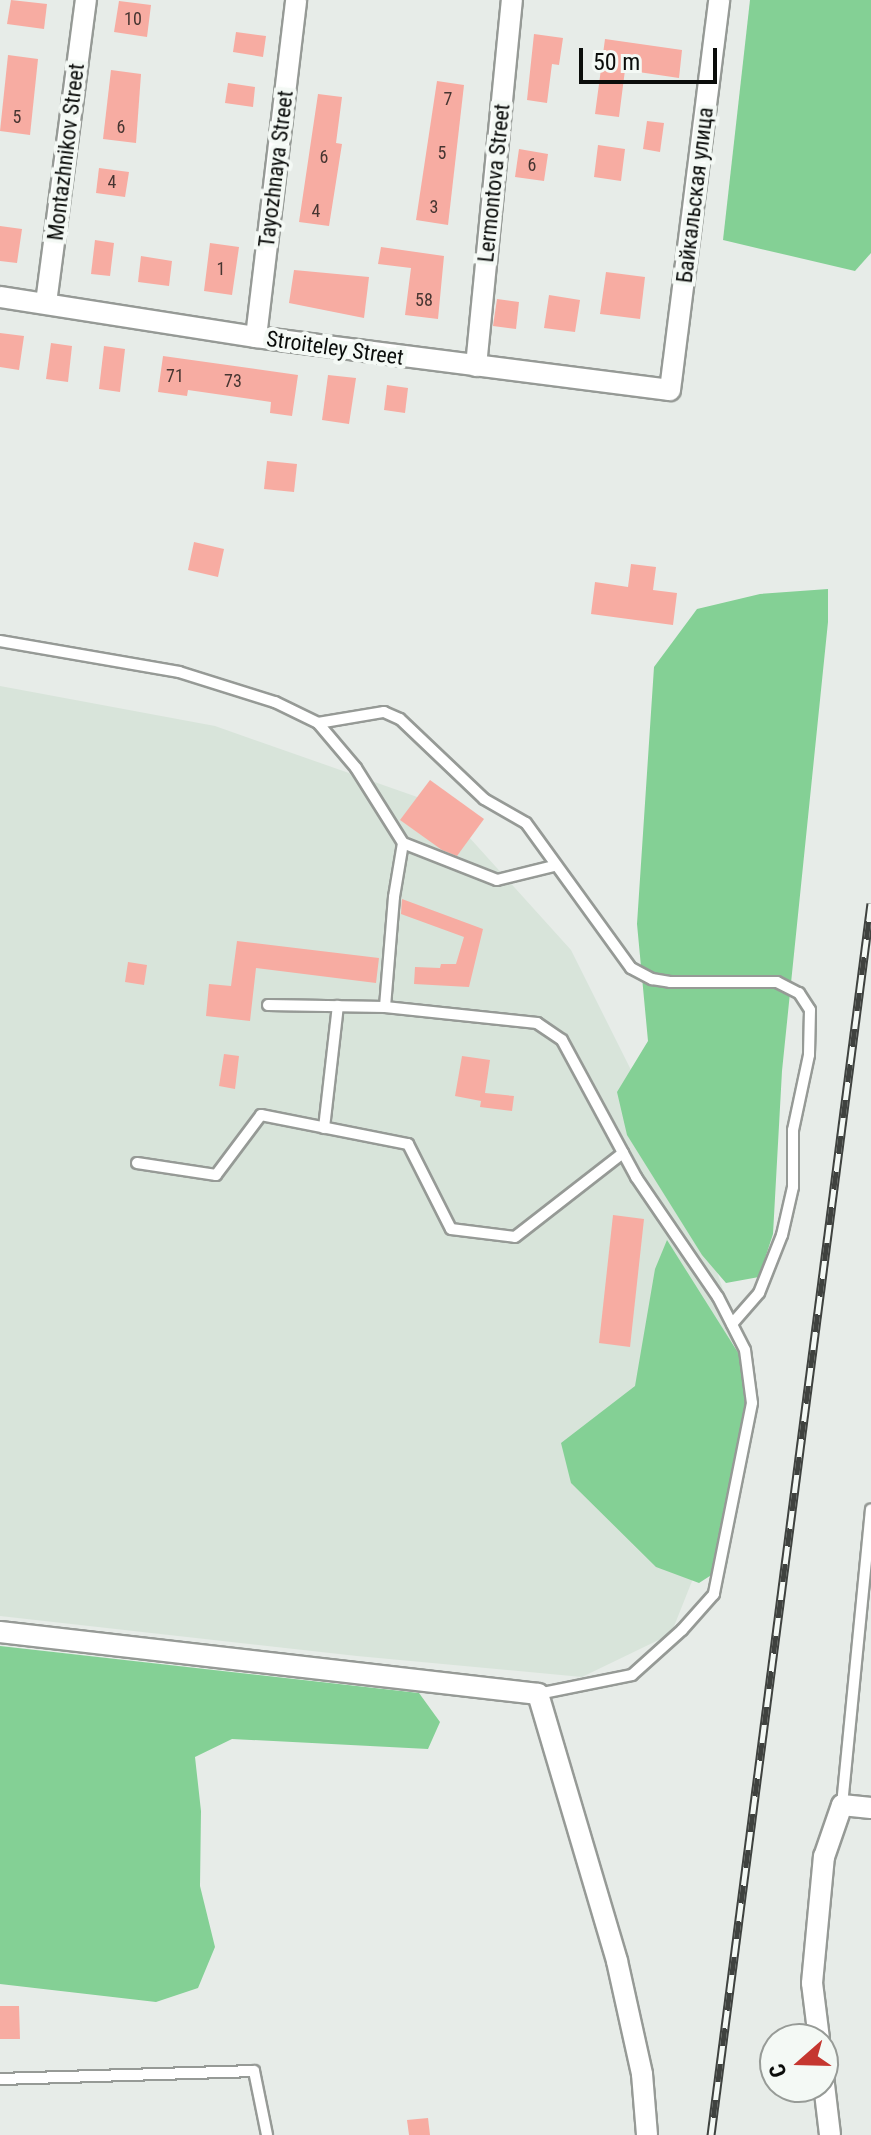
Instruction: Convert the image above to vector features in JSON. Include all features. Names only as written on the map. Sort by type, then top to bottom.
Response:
[{"type":"street","name":"Montazhnikov Street","points":[[46,303],[86,0]]},
{"type":"street","name":"Tayozhnaya Street","points":[[256,337],[296,0]]},
{"type":"street","name":"Lermontova Street","points":[[476,366],[512,0]]},
{"type":"street","name":"Байкальская улица","points":[[670,390],[719,0]]},
{"type":"street","name":"Stroiteley Street","points":[[0,297],[256,337],[670,390]]},
{"type":"street","points":[[0,1632],[538,1694],[617,1961],[642,2074],[647,2135]]},
{"type":"street","points":[[817,2023],[812,1983],[824,1857],[842,1805],[871,1808]]},
{"type":"street","points":[[826,2103],[830,2135]]},
{"type":"lane","points":[[0,641],[179,672],[275,702],[318,723],[356,768],[403,843],[497,880],[554,866]]},
{"type":"lane","points":[[318,723],[384,712],[400,719],[484,799],[526,823],[554,866],[631,968],[652,979],[670,982],[777,982],[799,993],[810,1010],[809,1055],[793,1130],[793,1187],[782,1235],[759,1293],[732,1324]]},
{"type":"lane","points":[[385,1007],[394,897],[403,843]]},
{"type":"lane","points":[[268,1005],[385,1007],[537,1023],[562,1040],[623,1153],[732,1324],[745,1350],[752,1403],[714,1594],[682,1630],[632,1675],[538,1694]]},
{"type":"lane","points":[[324,1128],[338,1006]]},
{"type":"lane","points":[[137,1163],[216,1175],[261,1115],[408,1144],[451,1229],[515,1237],[623,1153]]},
{"type":"lane","points":[[842,1805],[871,1509]]},
{"type":"lane","points":[[0,2079],[254,2071],[267,2135]]},
{"type":"shaded area","points":[[0,686],[215,726],[440,805],[571,950],[688,1184],[734,1323],[719,1513],[671,1634],[582,1677],[357,1656],[0,1616]]},
{"type":"green space","points":[[750,0],[871,0],[871,253],[855,271],[723,240]]},
{"type":"green space","points":[[828,589],[828,622],[782,1071],[773,1234],[759,1277],[726,1283],[702,1255],[627,1135],[617,1092],[648,1041],[637,924],[654,667],[697,609],[760,594]]},
{"type":"green space","points":[[667,1240],[749,1370],[727,1565],[699,1583],[656,1567],[571,1483],[561,1443],[635,1386],[655,1269]]},
{"type":"green space","points":[[0,1646],[419,1693],[440,1722],[428,1749],[232,1739],[195,1757],[201,1811],[200,1886],[215,1947],[198,1988],[156,2002],[0,1984]]},
{"type":"building","points":[[11,0],[47,4],[44,29],[7,24]]},
{"type":"building","points":[[119,1],[151,5],[147,37],[114,32]]},
{"type":"building","points":[[236,32],[266,36],[263,57],[233,52]]},
{"type":"building","points":[[534,34],[563,38],[559,65],[552,64],[547,103],[527,100]]},
{"type":"building","points":[[605,39],[682,50],[679,78],[625,70],[619,117],[595,114]]},
{"type":"building","points":[[8,55],[38,59],[30,135],[0,131]]},
{"type":"building","points":[[111,70],[141,74],[136,143],[103,139]]},
{"type":"building","points":[[437,81],[464,85],[448,225],[416,220]]},
{"type":"building","points":[[228,83],[255,87],[253,107],[225,103]]},
{"type":"building","points":[[318,94],[342,97],[336,143],[342,144],[329,226],[299,222]]},
{"type":"building","points":[[647,121],[664,123],[660,152],[643,149]]},
{"type":"building","points":[[598,145],[625,149],[621,181],[594,177]]},
{"type":"building","points":[[519,149],[548,154],[544,181],[515,177]]},
{"type":"building","points":[[99,168],[129,172],[125,197],[96,193]]},
{"type":"building","points":[[0,226],[22,229],[17,263],[0,261]]},
{"type":"building","points":[[95,240],[114,243],[110,276],[91,274]]},
{"type":"building","points":[[210,243],[239,247],[232,295],[204,291]]},
{"type":"building","points":[[381,247],[444,256],[438,319],[405,315],[411,268],[378,264]]},
{"type":"building","points":[[141,256],[172,261],[169,286],[138,282]]},
{"type":"building","points":[[294,270],[369,277],[364,318],[289,303]]},
{"type":"building","points":[[606,272],[645,277],[640,319],[600,314]]},
{"type":"building","points":[[549,295],[580,300],[575,332],[544,328]]},
{"type":"building","points":[[497,299],[519,302],[516,329],[493,326]]},
{"type":"building","points":[[0,333],[24,336],[19,370],[0,367]]},
{"type":"building","points":[[51,343],[72,346],[68,382],[46,379]]},
{"type":"building","points":[[104,346],[125,349],[120,392],[99,389]]},
{"type":"building","points":[[163,356],[298,375],[292,416],[270,413],[271,402],[188,390],[187,396],[158,392]]},
{"type":"building","points":[[328,375],[356,378],[349,424],[322,420]]},
{"type":"building","points":[[387,385],[408,388],[405,413],[384,410]]},
{"type":"building","points":[[267,461],[297,464],[294,492],[264,489]]},
{"type":"building","points":[[194,542],[224,549],[218,577],[188,570]]},
{"type":"building","points":[[631,564],[656,567],[653,590],[677,593],[673,625],[591,614],[595,582],[628,587]]},
{"type":"building","points":[[430,780],[484,819],[457,856],[442,850],[400,820]]},
{"type":"building","points":[[402,899],[483,929],[469,987],[414,984],[415,967],[440,968],[441,964],[456,964],[464,937],[401,914]]},
{"type":"building","points":[[237,941],[379,958],[376,983],[256,968],[250,1021],[206,1016],[209,984],[231,986]]},
{"type":"building","points":[[128,962],[147,965],[144,985],[125,982]]},
{"type":"building","points":[[224,1054],[239,1056],[235,1089],[219,1086]]},
{"type":"building","points":[[462,1056],[490,1060],[485,1093],[514,1096],[512,1111],[480,1107],[481,1101],[455,1096]]},
{"type":"building","points":[[613,1215],[644,1219],[630,1347],[599,1343]]},
{"type":"building","points":[[0,2006],[19,2006],[20,2039],[0,2039]]},
{"type":"building","points":[[428,2118],[430,2135],[409,2135],[407,2120]]},
{"type":"railway","points":[[711,2135],[871,903]]}]
